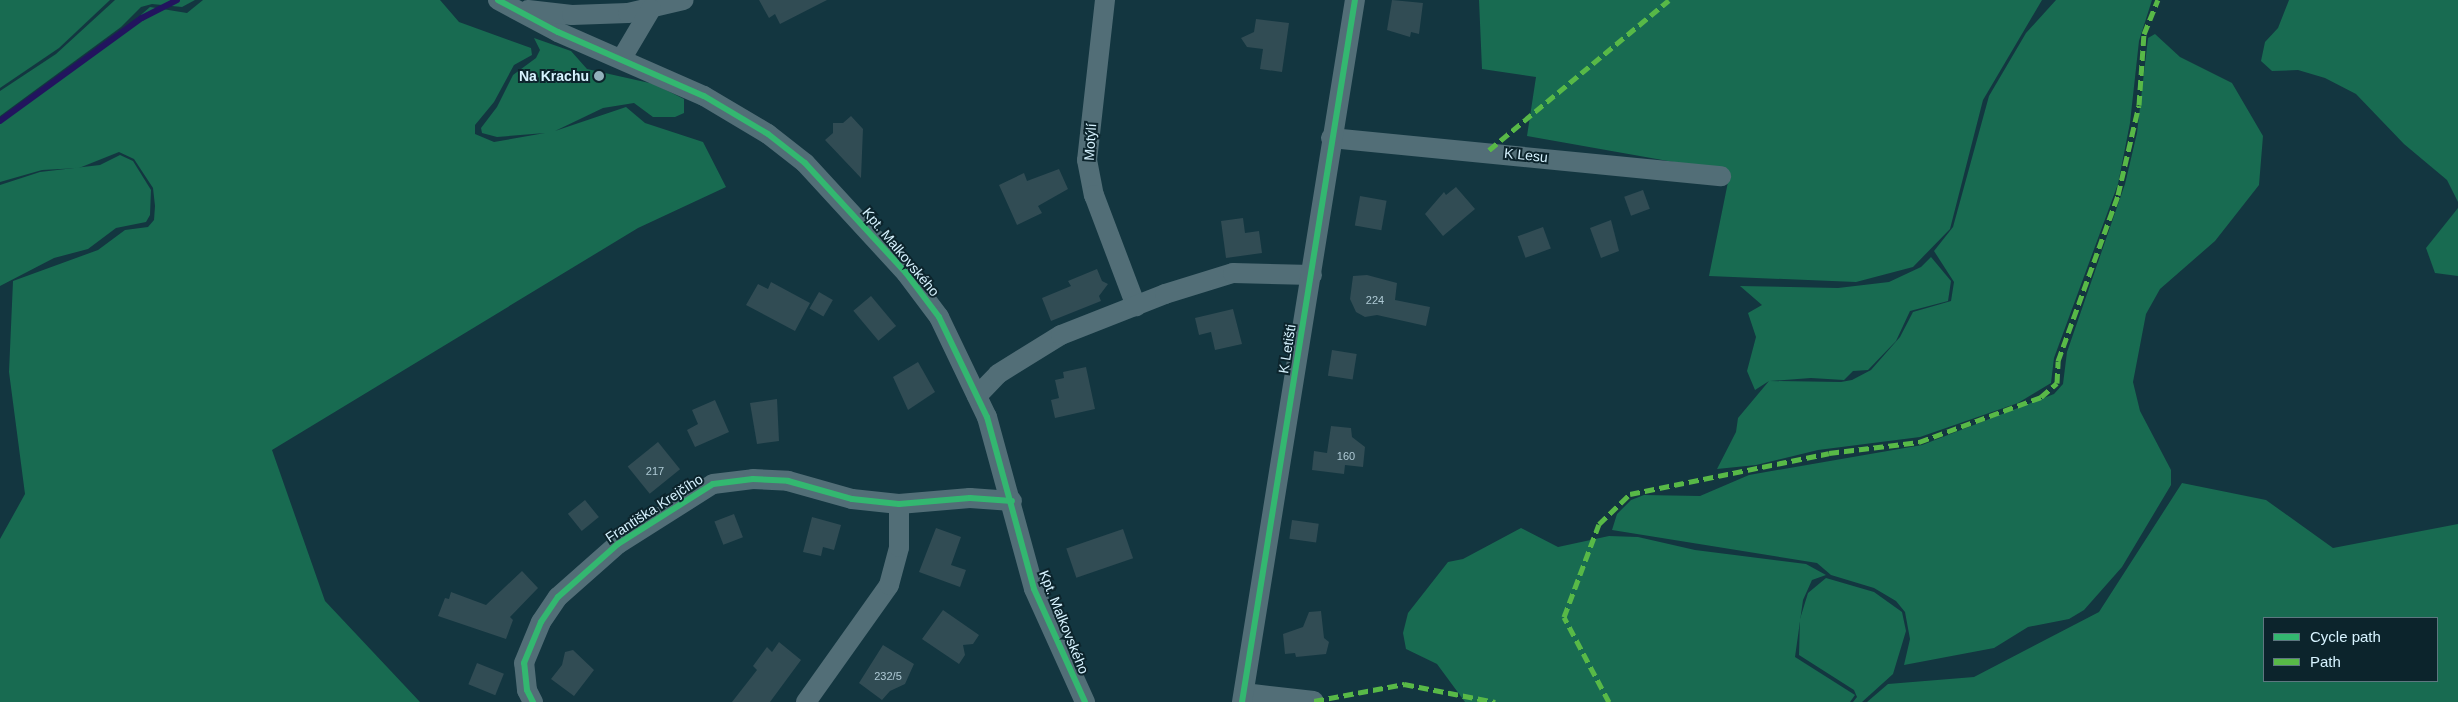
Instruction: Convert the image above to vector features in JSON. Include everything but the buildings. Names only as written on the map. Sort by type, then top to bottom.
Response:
[{"type":"street","points":[[498,0],[518,8],[572,15],[651,9],[684,0]]},
{"type":"street","name":"Motýlí","points":[[1106,0],[1087,160],[1094,195],[1136,306]]},
{"type":"street","name":"K Letišti","points":[[1243,698],[1312,275],[1331,138],[1355,0]]},
{"type":"street","name":"Kpt. Malkovského","points":[[518,8],[558,32],[622,58],[704,96],[768,134],[805,163],[863,224],[939,317],[977,396],[1012,501],[1034,588],[1085,702]]},
{"type":"street","points":[[622,58],[651,9]]},
{"type":"street","name":"K Lesu","points":[[1331,138],[1721,176]]},
{"type":"street","points":[[977,396],[998,374],[1062,335],[1136,306],[1233,273],[1312,275]]},
{"type":"street","name":"Františka Krejčího","points":[[533,702],[527,690],[524,663],[541,622],[558,597],[618,544],[713,484],[753,479],[788,481],[852,499],[899,504],[970,498],[1012,501]]},
{"type":"street","points":[[806,702],[889,585],[899,547],[899,504]]},
{"type":"street","points":[[1243,698],[1314,701]]},
{"type":"green space","points":[[0,0],[110,0],[59,48],[0,88]]},
{"type":"green space","points":[[115,0],[195,0],[182,7],[152,4],[141,7],[121,27],[0,116],[0,91],[56,54]]},
{"type":"green space","points":[[203,0],[440,0],[459,22],[531,48],[532,55],[514,65],[494,102],[475,125],[475,134],[494,142],[545,133],[497,137],[482,133],[481,128],[497,107],[513,75],[536,58],[540,50],[534,38],[571,51],[587,69],[654,84],[684,99],[684,113],[675,117],[653,117],[634,103],[603,108],[555,131],[626,107],[645,123],[703,142],[726,187],[638,228],[272,450],[325,601],[420,702],[0,702],[0,539],[25,494],[9,372],[13,281],[98,250],[125,230],[148,227],[154,220],[155,206],[153,188],[134,159],[119,152],[79,168],[42,170],[0,182],[0,120],[105,46],[150,7],[187,13]]},
{"type":"green space","points":[[1479,0],[2042,0],[1983,100],[1950,229],[1913,267],[1856,282],[1709,276],[1730,172],[1527,136],[1536,77],[1482,69]]},
{"type":"green space","points":[[2056,0],[2152,0],[2139,41],[2130,123],[2118,184],[2054,358],[2051,383],[2018,403],[1920,437],[1818,450],[1756,465],[1717,469],[1736,432],[1738,418],[1769,381],[1755,390],[1747,371],[1756,337],[1748,313],[1762,305],[1740,286],[1838,288],[1889,282],[1921,267],[1931,257],[1951,281],[1948,301],[1910,311],[1896,341],[1868,370],[1853,371],[1844,380],[1811,378],[1770,381],[1841,382],[1852,380],[1871,370],[1900,337],[1913,312],[1951,301],[1954,282],[1934,251],[1953,227],[1989,96],[2026,33]]},
{"type":"green space","points":[[2289,0],[2458,0],[2458,202],[2447,180],[2404,144],[2356,94],[2325,78],[2298,70],[2272,71],[2261,61],[2265,42],[2278,28]]},
{"type":"green space","points":[[2155,34],[2180,57],[2232,83],[2263,136],[2259,185],[2215,241],[2160,289],[2146,314],[2133,382],[2140,411],[2171,470],[2171,485],[2122,567],[2084,610],[2069,619],[2028,627],[1994,648],[1904,665],[1910,639],[1905,612],[1896,601],[1874,588],[1831,575],[1817,563],[1612,530],[1617,514],[1631,500],[1644,495],[1700,496],[1749,475],[1922,445],[2054,394],[2063,384],[2067,352],[2125,184],[2137,133],[2148,38]]},
{"type":"green space","points":[[120,155],[133,161],[151,190],[150,215],[146,222],[116,228],[88,249],[54,258],[0,286],[0,185],[40,172],[100,165]]},
{"type":"green space","points":[[2458,208],[2458,276],[2435,273],[2426,248]]},
{"type":"green space","points":[[2182,483],[2266,500],[2333,548],[2458,524],[2458,702],[1867,702],[1888,684],[1974,677],[2099,612]]},
{"type":"green space","points":[[1521,528],[1558,547],[1609,536],[1638,537],[1695,550],[1806,564],[1826,575],[1812,580],[1803,600],[1795,657],[1855,695],[1850,702],[1465,702],[1437,664],[1406,649],[1403,633],[1408,613],[1448,562],[1463,559]]},
{"type":"green space","points":[[1826,578],[1874,592],[1902,612],[1906,631],[1893,674],[1862,702],[1853,702],[1857,697],[1854,690],[1799,655],[1800,619],[1808,593]]},
{"type":"waterway","points":[[0,121],[142,18],[177,0]]},
{"type":"marked path","points":[[1489,150],[1669,0]]},
{"type":"marked path","points":[[1609,702],[1564,617],[1599,524],[1630,494],[1829,453],[1919,442],[2041,397],[2057,383],[2058,361],[2118,195],[2139,105],[2144,34],[2158,0]]},
{"type":"marked path","points":[[1314,701],[1404,684],[1495,702]]},
{"type":"cycle path","points":[[498,0],[558,32],[704,96],[768,134],[805,163],[906,273],[939,317],[987,417],[1034,589],[1085,702]]},
{"type":"cycle path","points":[[1242,702],[1355,0]]},
{"type":"cycle path","points":[[533,702],[527,690],[524,663],[541,622],[558,597],[618,544],[713,484],[753,479],[788,481],[852,499],[899,504],[970,498],[1012,501]]},
{"type":"place","name":"Na Krachu","points":[[599,76]]}]
